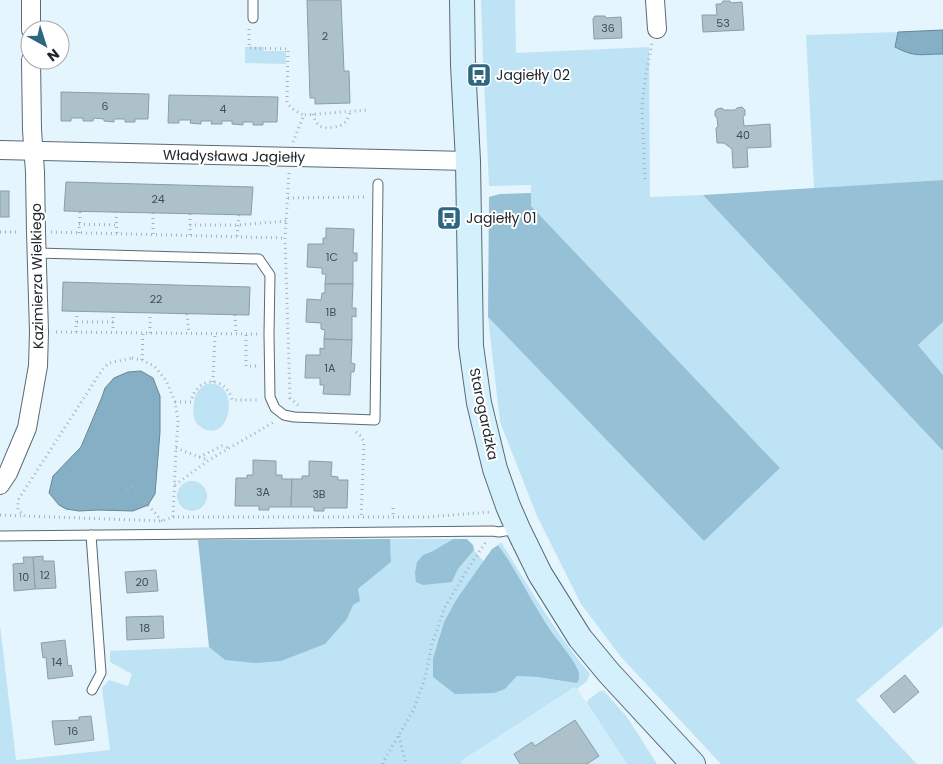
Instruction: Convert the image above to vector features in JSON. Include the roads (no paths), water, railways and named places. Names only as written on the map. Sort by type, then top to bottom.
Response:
[{"type":"main road","name":"Starogardzka","points":[[462,0],[468,161],[471,346],[479,403],[496,468],[508,506],[540,574],[580,638],[609,674],[693,764]]},
{"type":"street","points":[[31,0],[31,20]]},
{"type":"street","points":[[655,0],[657,29]]},
{"type":"street","name":"Kazimierza Wielkiego","points":[[0,485],[8,473],[27,428],[38,366],[39,332],[31,70]]},
{"type":"street","name":"Władysława Jagiełły","points":[[0,150],[468,161]]},
{"type":"lane","points":[[253,0],[253,18]]},
{"type":"lane","points":[[37,253],[259,259],[270,275],[270,397],[283,420],[294,418],[375,420],[378,184]]},
{"type":"lane","points":[[0,536],[499,532],[518,529]]},
{"type":"lane","points":[[91,535],[101,673],[92,690]]},
{"type":"place","name":"Jagiełły 02","points":[[479,75]]},
{"type":"place","name":"Jagiełły 01","points":[[449,218]]}]
